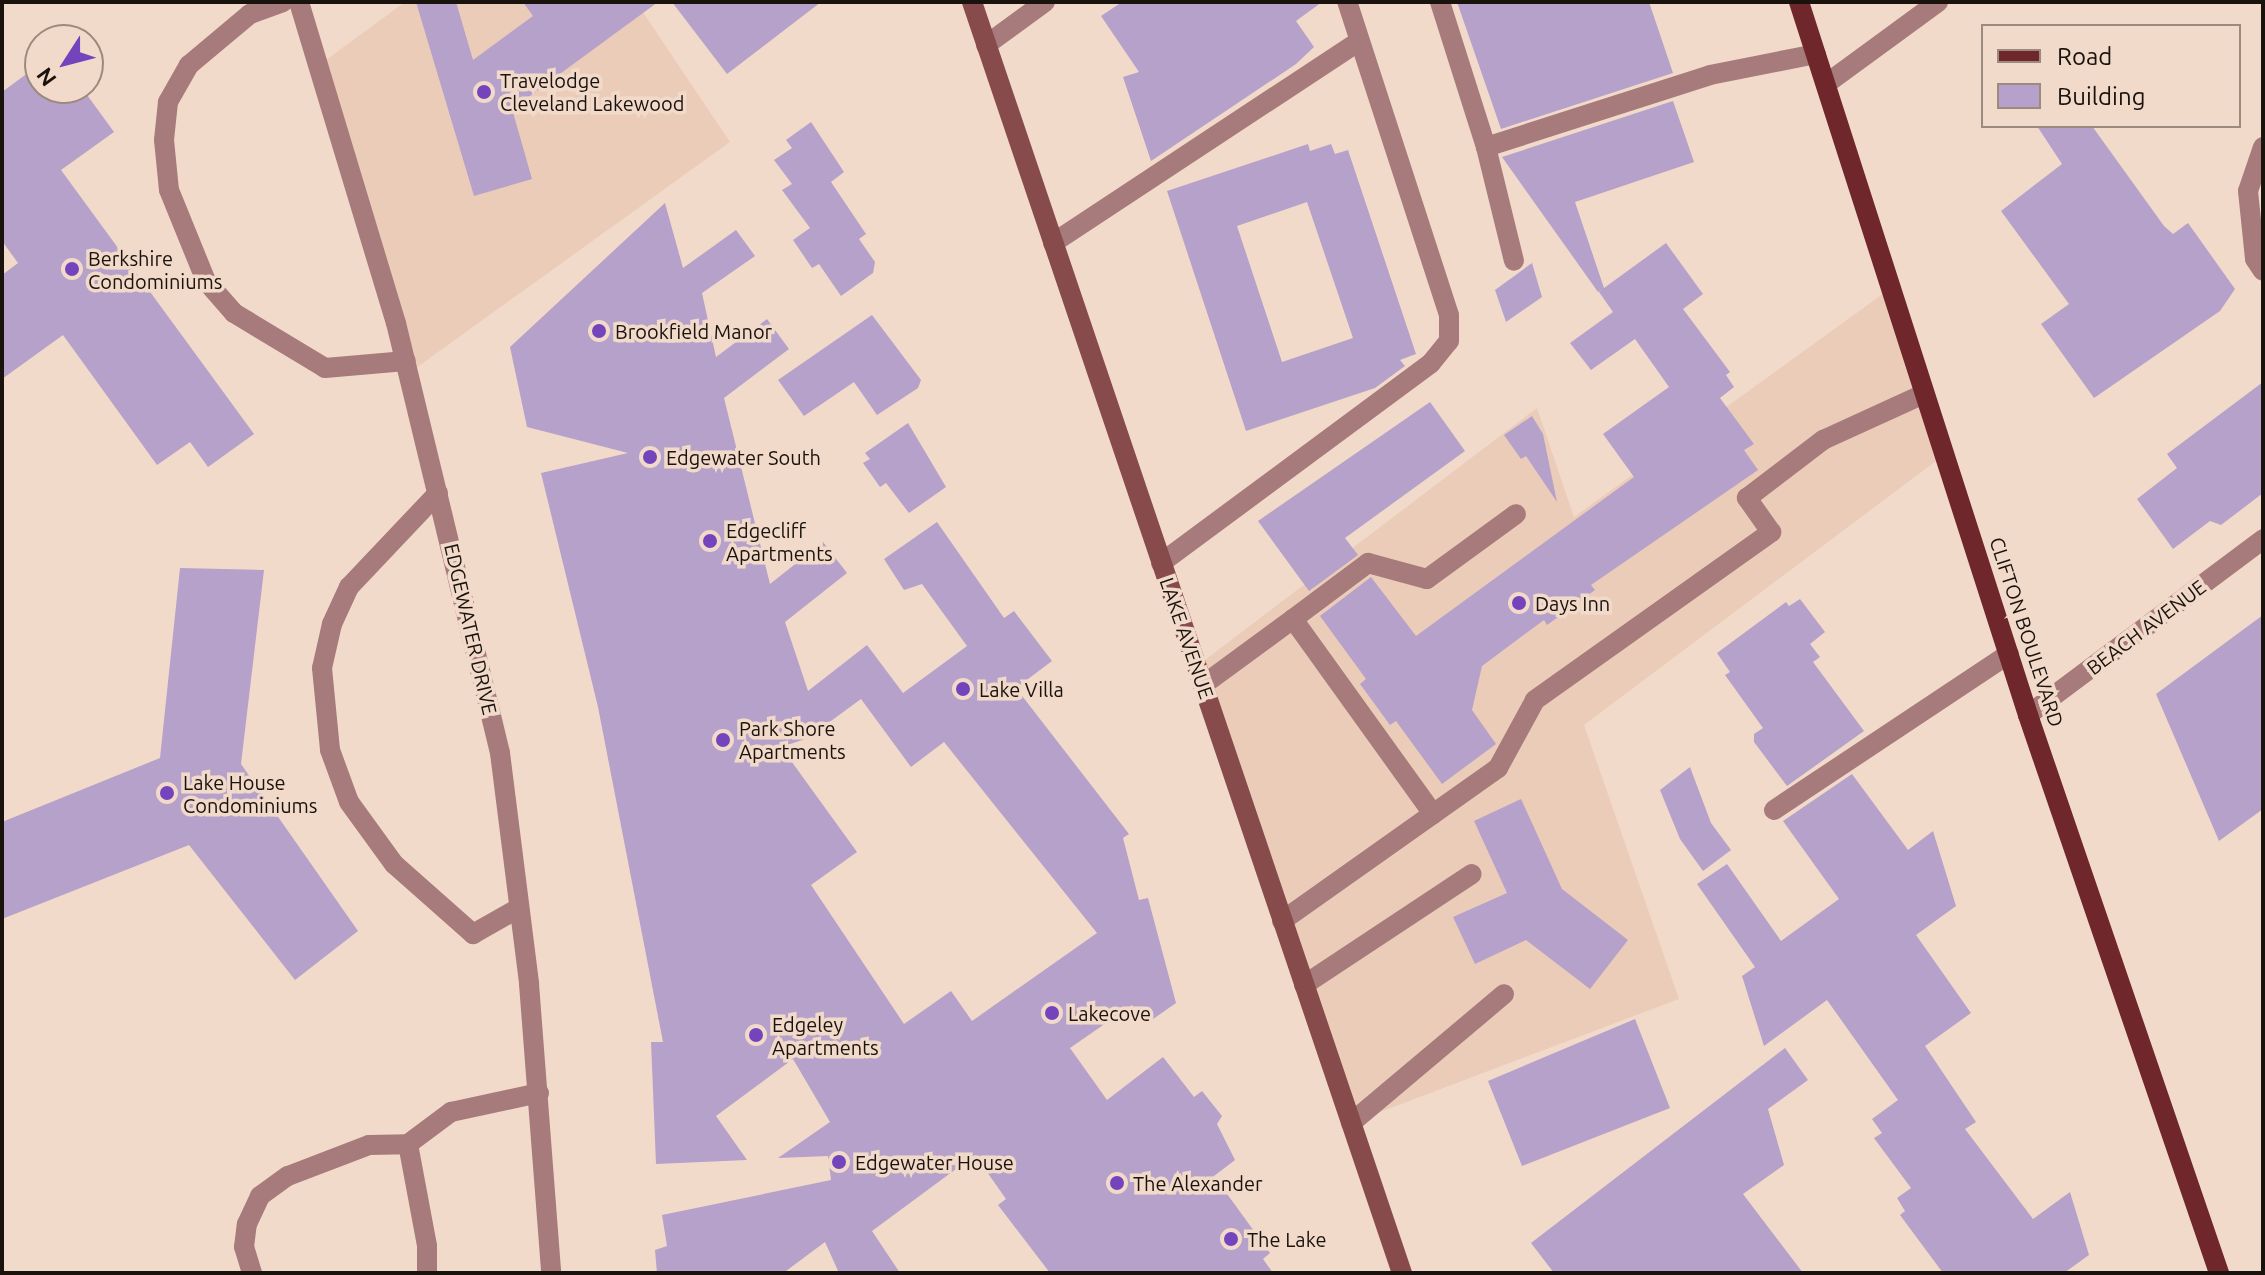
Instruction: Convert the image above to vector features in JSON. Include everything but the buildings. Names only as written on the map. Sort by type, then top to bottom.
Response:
[{"type":"main road","name":"CLIFTON BOULEVARD","points":[[1799,2],[2028,715],[2219,1273]]},
{"type":"street","points":[[283,2],[250,14],[189,65],[168,102],[164,140],[169,190],[206,281],[234,313],[325,368],[406,361]]},
{"type":"street","name":"EDGEWATER DRIVE","points":[[299,2],[406,361],[500,753],[539,1093],[551,1273]]},
{"type":"street","name":"LAKE AVENUE","points":[[972,2],[1402,1273]]},
{"type":"street","points":[[986,45],[1045,2]]},
{"type":"street","points":[[1161,563],[1431,363],[1449,341],[1449,315],[1347,2]]},
{"type":"street","points":[[1440,2],[1486,147],[1514,261]]},
{"type":"street","points":[[1826,84],[1938,2]]},
{"type":"street","points":[[1053,243],[1358,42]]},
{"type":"street","points":[[1486,147],[1710,75],[1816,54]]},
{"type":"street","points":[[2263,147],[2248,191],[2255,259],[2263,271]]},
{"type":"street","points":[[1282,921],[1498,768],[1535,700],[1771,532],[1747,498],[1823,440],[1924,394]]},
{"type":"street","points":[[438,493],[349,587],[332,624],[322,668],[330,750],[349,802],[394,864],[473,934],[519,908]]},
{"type":"street","points":[[1203,685],[1368,563],[1427,579],[1516,514]]},
{"type":"street","name":"BEACH AVENUE","points":[[2028,715],[2263,539]]},
{"type":"street","points":[[1293,619],[1433,814]]},
{"type":"street","points":[[1774,810],[2009,654]]},
{"type":"street","points":[[1304,985],[1472,874]]},
{"type":"street","points":[[1351,1123],[1504,994]]},
{"type":"street","points":[[252,1273],[244,1247],[260,1196],[329,1156],[369,1145],[408,1144],[451,1112],[539,1093]]},
{"type":"street","points":[[408,1144],[427,1273]]},
{"type":"shaded area","points":[[405,2],[636,2],[730,142],[409,373],[319,65]]},
{"type":"shaded area","points":[[1891,288],[1944,455],[1584,725],[1679,999],[1351,1123],[1197,666],[1537,408],[1574,517]]},
{"type":"place","name":"Travelodge Cleveland Lakewood","points":[[484,92]]},
{"type":"place","name":"Berkshire Condominiums","points":[[72,269]]},
{"type":"place","name":"Brookfield Manor","points":[[599,331]]},
{"type":"place","name":"Edgewater South","points":[[650,457]]},
{"type":"place","name":"Edgecliff Apartments","points":[[710,541]]},
{"type":"place","name":"Days Inn","points":[[1519,603]]},
{"type":"place","name":"Lake Villa","points":[[963,689]]},
{"type":"place","name":"Park Shore Apartments","points":[[723,740]]},
{"type":"place","name":"Lake House Condominiums","points":[[167,793]]},
{"type":"place","name":"Lakecove","points":[[1052,1013]]},
{"type":"place","name":"Edgeley Apartments","points":[[756,1035]]},
{"type":"place","name":"Edgewater House","points":[[839,1162]]},
{"type":"place","name":"The Alexander","points":[[1117,1183]]},
{"type":"place","name":"The Lake","points":[[1231,1239]]}]
